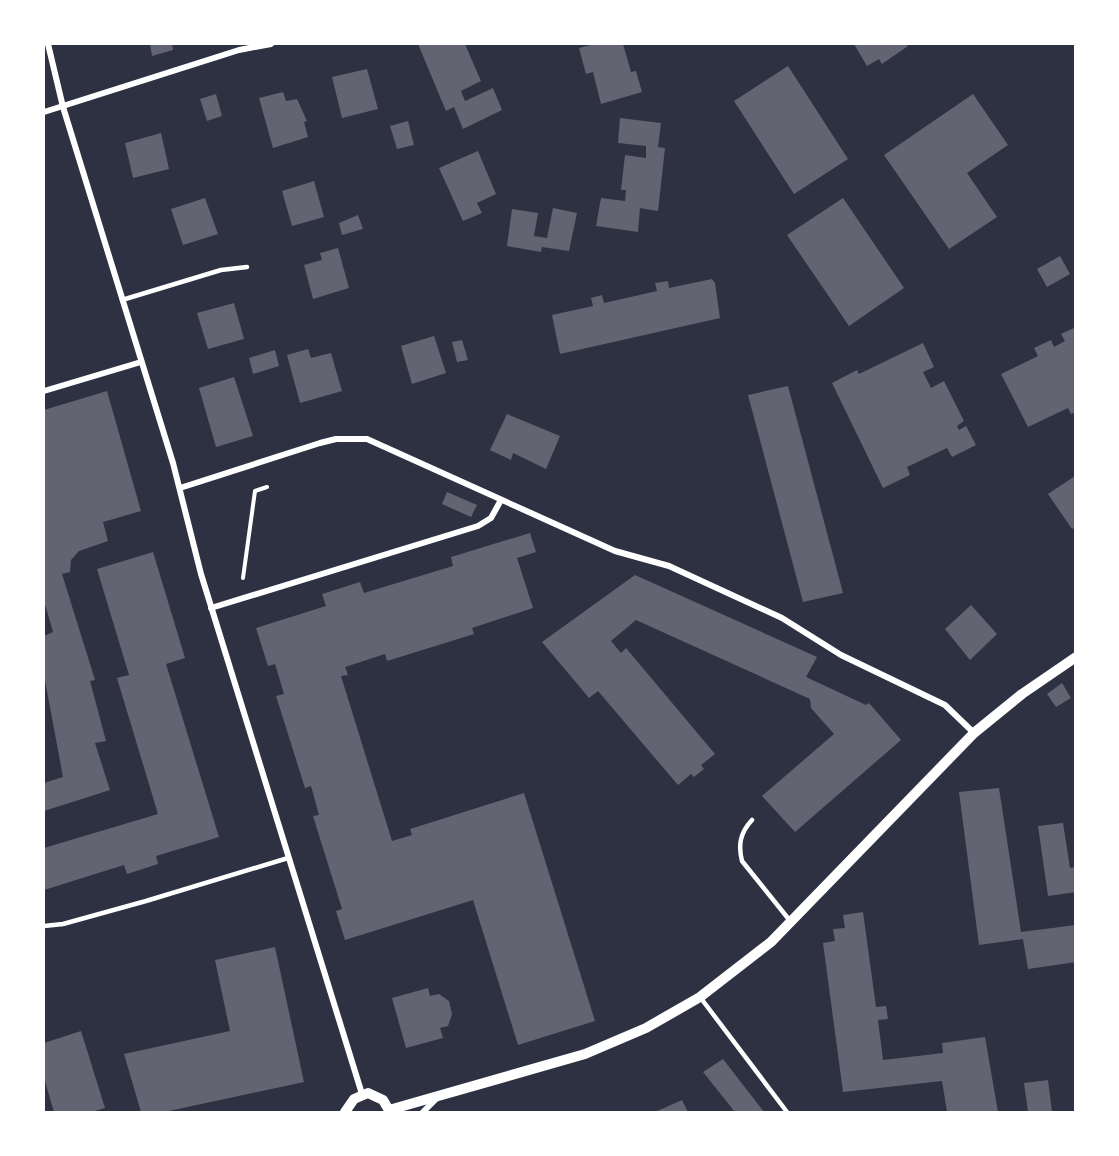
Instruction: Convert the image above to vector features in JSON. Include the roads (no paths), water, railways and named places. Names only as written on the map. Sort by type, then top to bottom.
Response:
[{"type":"street","points":[[48,44],[63,107],[180,488],[211,608],[362,1094]]},
{"type":"street","points":[[44,112],[238,50],[271,44]]},
{"type":"street","points":[[44,391],[141,362]]},
{"type":"street","points":[[180,488],[336,440],[367,440],[381,444],[406,458],[615,551],[669,566],[782,618],[841,655],[945,705],[974,733]]},
{"type":"street","points":[[211,608],[478,526],[491,518],[501,500]]},
{"type":"street","points":[[345,1113],[350,1102],[362,1094],[379,1096],[390,1111],[585,1054],[646,1028],[700,997],[749,960],[791,922],[974,733],[1022,694],[1076,657]]},
{"type":"street","points":[[423,1113],[438,1098]]},
{"type":"lane","points":[[122,300],[221,270],[247,267]]},
{"type":"lane","points":[[752,820],[742,835],[740,843],[742,861],[791,922]]},
{"type":"lane","points":[[44,926],[63,924],[146,902],[288,858]]},
{"type":"lane","points":[[700,997],[787,1113]]}]
